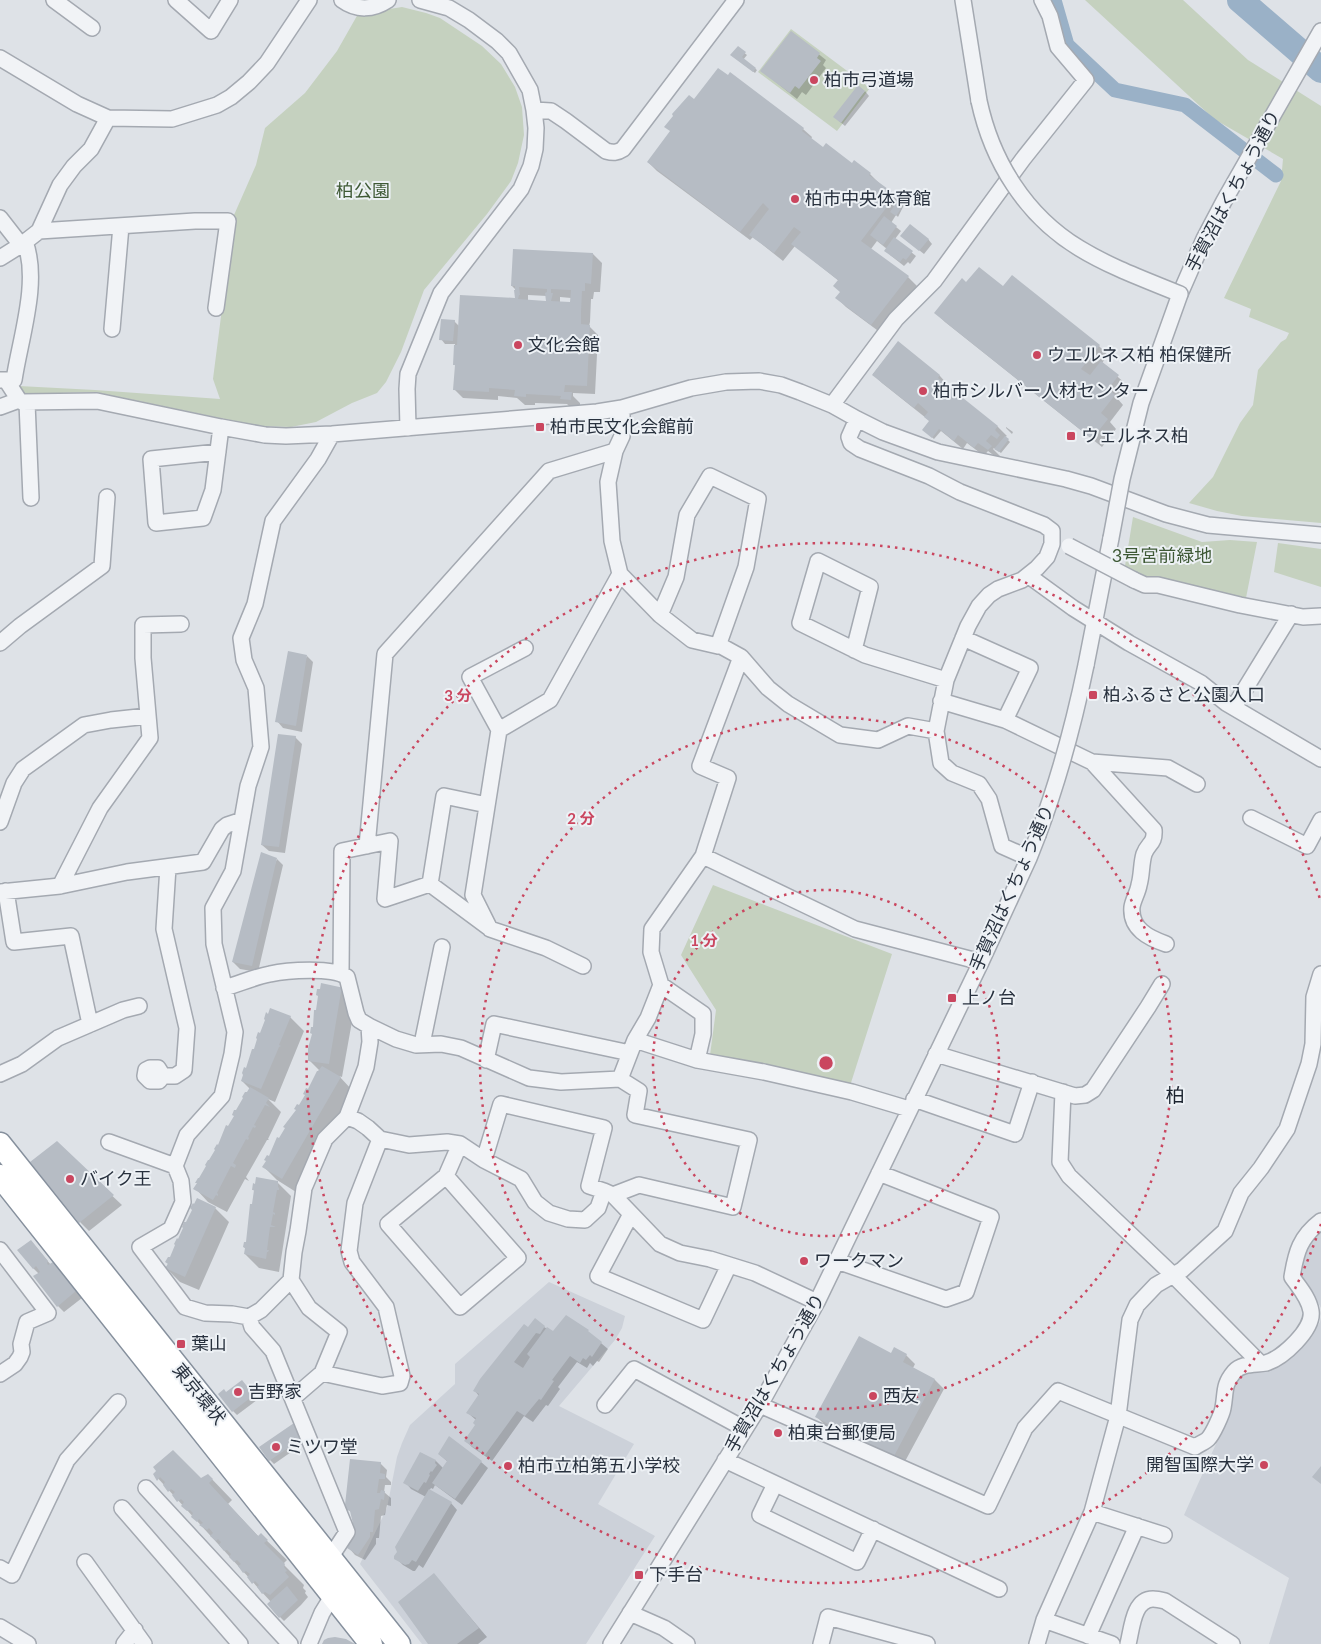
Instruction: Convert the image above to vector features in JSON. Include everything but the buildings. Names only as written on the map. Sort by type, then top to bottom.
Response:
[{"type":"highway","name":"東京環状","points":[[0,1144],[9,1184],[371,1644]]},
{"type":"highway","name":"東京環状","points":[[9,1184],[330,1558],[399,1644]]},
{"type":"street","points":[[54,0],[92,28]]},
{"type":"street","points":[[176,0],[211,31],[230,0]]},
{"type":"street","points":[[0,58],[77,104],[108,118],[172,118],[217,105],[231,97],[249,82],[267,63],[309,0]]},
{"type":"street","points":[[342,0],[359,9],[381,4],[388,0]]},
{"type":"street","points":[[408,428],[408,374],[441,293],[521,189],[535,149],[534,110],[530,90],[509,53],[497,41],[469,20],[449,8],[420,0]]},
{"type":"street","points":[[534,110],[551,111],[606,151],[619,152],[736,0]]},
{"type":"street","points":[[963,0],[979,101],[989,138],[1006,173],[1031,210],[1061,236],[1098,259],[1180,294]]},
{"type":"street","points":[[832,405],[896,319],[934,281],[1023,159],[1086,80],[1058,47],[1050,16],[1042,0]]},
{"type":"street","name":"手賀沼はくちょう通り","points":[[610,1644],[760,1405],[817,1302],[1029,858],[1050,803],[1076,711],[1122,479],[1141,403],[1164,334],[1204,239],[1321,31]]},
{"type":"street","points":[[0,258],[23,244],[39,231],[60,185],[74,166],[92,150],[108,118]]},
{"type":"street","points":[[0,218],[29,252],[30,281],[24,332],[14,380],[3,380]]},
{"type":"street","points":[[39,231],[228,221],[216,308]]},
{"type":"street","points":[[112,329],[121,226]]},
{"type":"street","points":[[3,380],[23,402],[31,498]]},
{"type":"street","points":[[0,407],[23,402],[97,402],[275,436],[408,428],[622,408],[691,388],[744,380],[760,381],[780,385],[832,405],[883,432],[938,452],[1066,479],[1188,520],[1228,527],[1321,535]]},
{"type":"street","points":[[622,408],[622,436],[615,451],[608,482],[612,541],[620,574],[660,615],[692,640],[718,646],[741,656],[768,688],[782,699],[840,735],[878,740],[908,726],[936,730]]},
{"type":"street","points":[[857,419],[849,437],[852,443],[860,448],[929,476],[960,492],[1044,524],[1069,546],[1145,585],[1158,586],[1303,617],[1321,616]]},
{"type":"street","points":[[218,452],[151,459],[156,523],[203,518],[213,490],[218,452],[221,427]]},
{"type":"street","points":[[292,1280],[261,1310],[249,1317],[205,1313],[185,1307],[140,1247],[172,1229],[184,1202],[181,1181],[175,1166],[187,1134],[222,1096],[226,1084],[235,1032],[214,944],[213,908],[234,871],[248,786],[261,747],[256,688],[244,660],[241,638],[255,604],[273,521],[318,459],[332,434]]},
{"type":"street","points":[[367,846],[385,654],[549,471],[615,451]]},
{"type":"street","points":[[660,615],[676,577],[687,515],[710,476],[758,499],[746,567],[718,646]]},
{"type":"street","points":[[0,643],[20,626],[102,566],[107,497]]},
{"type":"street","points":[[1029,858],[1002,846],[989,799],[979,784],[952,773],[941,763],[936,730],[946,680],[963,638],[979,606],[989,595],[998,589],[1029,576],[1047,557],[1052,544],[1052,531]]},
{"type":"street","points":[[854,650],[870,587],[818,561],[800,623],[854,650],[865,655],[946,680]]},
{"type":"street","points":[[499,730],[550,700],[620,574]]},
{"type":"street","points":[[1029,576],[1073,608],[1129,643],[1202,683],[1234,707],[1319,753]]},
{"type":"street","points":[[1234,707],[1291,614]]},
{"type":"street","points":[[60,886],[100,808],[150,738],[143,658],[143,625],[181,624]]},
{"type":"street","points":[[963,638],[1030,668],[1005,720]]},
{"type":"street","points":[[490,929],[473,895],[499,730],[470,677],[525,648]]},
{"type":"street","points":[[620,1079],[632,1047],[648,1018],[661,985],[651,952],[652,929],[702,856],[728,778],[700,766],[741,656]]},
{"type":"street","points":[[941,701],[1005,720],[1092,762],[1168,768],[1197,784]]},
{"type":"street","points":[[0,822],[14,784],[24,769],[84,725],[148,716]]},
{"type":"street","points":[[1092,762],[1154,830],[1155,838],[1145,853],[1139,885],[1132,907],[1134,920],[1140,930],[1149,938],[1166,944]]},
{"type":"street","points":[[430,884],[444,796],[487,805]]},
{"type":"street","points":[[1250,818],[1307,846],[1321,820]]},
{"type":"street","points":[[90,1024],[71,936],[14,942],[3,891],[60,886],[127,872],[203,862],[222,829],[227,825],[242,820]]},
{"type":"street","points":[[341,973],[342,851],[390,841],[385,899],[430,884]]},
{"type":"street","points":[[702,856],[855,929],[981,962]]},
{"type":"street","points":[[162,1076],[176,1076],[184,1070],[187,1028],[164,930],[168,867]]},
{"type":"street","points":[[430,884],[490,929],[546,948],[583,966]]},
{"type":"street","points":[[422,1044],[442,947]]},
{"type":"street","points":[[224,988],[270,974],[309,970],[341,973],[347,977],[359,1020],[396,1039],[416,1045],[441,1044],[461,1048],[529,1078],[561,1082],[620,1079],[639,1091],[635,1115],[749,1140],[733,1207],[639,1185],[609,1193],[598,1208],[585,1220],[568,1219],[549,1214],[535,1202],[521,1179],[484,1160],[460,1144],[446,1142],[409,1145],[380,1139],[358,1121],[347,1117]]},
{"type":"street","points":[[1037,1644],[1044,1620],[1092,1512],[1118,1416],[1130,1320],[1137,1305],[1156,1285],[1182,1270],[1225,1232],[1241,1193],[1261,1168],[1287,1129],[1309,1064],[1313,1044],[1314,997],[1321,974]]},
{"type":"street","points":[[936,1054],[1075,1096],[1085,1095],[1093,1090],[1162,984]]},
{"type":"street","points":[[661,985],[703,1014],[703,1034],[697,1060]]},
{"type":"street","points":[[0,1074],[22,1064],[58,1038],[123,1010],[139,1006]]},
{"type":"street","points":[[486,1060],[494,1024],[632,1047],[764,1072],[912,1104],[1015,1134],[1032,1082]]},
{"type":"street","points":[[293,1398],[322,1373],[339,1332],[310,1308],[292,1280],[294,1252],[304,1188],[325,1139],[347,1117],[366,1067],[370,1042],[369,1026]]},
{"type":"street","points":[[1064,1092],[1060,1162],[1068,1176],[1173,1275],[1260,1363]]},
{"type":"street","points":[[484,1160],[500,1104],[604,1128],[589,1186],[609,1193],[660,1244],[680,1254],[710,1259],[755,1273],[817,1302]]},
{"type":"street","points":[[322,1373],[382,1386],[400,1383],[402,1376],[386,1307],[352,1262],[349,1251],[354,1203],[380,1139]]},
{"type":"street","points":[[108,1142],[175,1166]]},
{"type":"street","points":[[446,1176],[518,1258],[460,1307],[388,1224],[446,1176],[460,1144]]},
{"type":"street","points":[[837,1261],[946,1299],[966,1292],[991,1216],[879,1173]]},
{"type":"street","points":[[632,1214],[598,1276],[703,1320],[729,1265]]},
{"type":"street","points":[[760,1405],[988,1506],[1025,1428],[1058,1390],[1196,1447],[1209,1438],[1222,1410],[1225,1384],[1235,1370],[1244,1366],[1267,1362],[1285,1353],[1301,1336],[1310,1320],[1311,1312],[1308,1301],[1292,1277],[1301,1241],[1321,1221]]},
{"type":"street","points":[[0,1374],[15,1364],[20,1357],[22,1352],[21,1344],[27,1322],[48,1313],[3,1259]]},
{"type":"street","points":[[249,1317],[252,1327],[273,1352],[347,1532],[330,1558]]},
{"type":"street","points":[[605,1405],[634,1369],[744,1429]]},
{"type":"street","points":[[0,1568],[12,1575],[67,1460],[118,1402]]},
{"type":"street","points":[[725,1460],[999,1589]]},
{"type":"street","points":[[775,1484],[760,1515],[857,1562],[873,1529]]},
{"type":"street","points":[[146,1488],[290,1644]]},
{"type":"street","points":[[122,1508],[240,1644]]},
{"type":"street","points":[[1092,1512],[1164,1535]]},
{"type":"street","points":[[1088,1636],[1137,1526]]},
{"type":"street","points":[[85,1562],[144,1644]]},
{"type":"street","points":[[309,1644],[322,1613],[333,1595]]},
{"type":"street","points":[[1128,1644],[1137,1610],[1143,1602],[1153,1599],[1165,1601],[1232,1644]]},
{"type":"street","points":[[630,1613],[664,1628],[687,1644]]},
{"type":"street","points":[[821,1644],[828,1617],[927,1644]]},
{"type":"street","points":[[1044,1620],[1112,1644]]},
{"type":"street","points":[[0,1627],[28,1644]]},
{"type":"street","points":[[124,1644],[135,1630]]},
{"type":"shaded area","points":[[1321,1227],[1321,1308],[1302,1275],[1307,1243]]},
{"type":"shaded area","name":"柏市立柏第五小学校","points":[[549,1282],[625,1316],[622,1328],[615,1340],[559,1406],[634,1444],[598,1504],[655,1536],[586,1644],[422,1644],[360,1564],[387,1508],[397,1457],[410,1425],[455,1384],[455,1364]]},
{"type":"shaded area","name":"開智国際大学","points":[[1321,1316],[1321,1644],[1269,1644],[1289,1578],[1184,1515],[1229,1415],[1233,1388],[1239,1378],[1245,1372],[1270,1369],[1290,1357],[1308,1340],[1320,1322]]},
{"type":"green space","points":[[1085,0],[1183,0],[1248,60],[1321,106],[1321,523],[1242,516],[1189,503],[1213,477],[1240,423],[1253,405],[1258,370],[1281,342],[1286,339],[1289,333],[1249,317],[1251,309],[1224,298],[1281,181],[1283,159],[1214,119]]},
{"type":"green space","name":"柏公園","points":[[402,7],[440,18],[482,46],[501,64],[515,87],[522,107],[524,135],[518,163],[511,181],[487,214],[424,290],[401,352],[386,382],[377,393],[352,403],[316,422],[291,427],[259,426],[95,392],[24,394],[19,386],[220,399],[213,379],[234,215],[256,165],[265,128],[305,93],[337,51],[358,14]]},
{"type":"green space","name":"柏市弓道場","points":[[791,29],[870,88],[837,131],[758,72]]},
{"type":"green space","name":"3号宮前緑地","points":[[1133,517],[1202,542],[1230,540],[1257,542],[1245,603],[1150,581],[1125,566]]},
{"type":"green space","points":[[1278,543],[1321,549],[1321,587],[1274,572]]},
{"type":"green space","points":[[713,885],[892,954],[849,1089],[710,1055],[716,1010],[681,955]]},
{"type":"waterway","points":[[1054,0],[1067,45],[1115,90],[1185,105],[1276,175]]},
{"type":"waterway","points":[[1240,0],[1321,70]]},
{"type":"place","name":"柏市弓道場","points":[[814,80]]},
{"type":"place","name":"柏市中央体育館","points":[[795,199]]},
{"type":"place","name":"文化会館","points":[[518,345]]},
{"type":"place","name":"ウエルネス柏 柏保健所","points":[[1037,355]]},
{"type":"place","name":"柏市シルバー人材センター","points":[[923,391]]},
{"type":"place","name":"柏市民文化会館前","points":[[540,427]]},
{"type":"place","name":"ウェルネス柏","points":[[1071,436]]},
{"type":"place","name":"柏ふるさと公園入口","points":[[1093,695]]},
{"type":"place","name":"上ノ台","points":[[952,998]]},
{"type":"place","name":"バイク王","points":[[70,1179]]},
{"type":"place","name":"ワークマン","points":[[804,1261]]},
{"type":"place","name":"葉山","points":[[181,1344]]},
{"type":"place","name":"吉野家","points":[[238,1392]]},
{"type":"place","name":"西友","points":[[873,1396]]},
{"type":"place","name":"柏東台郵便局","points":[[778,1433]]},
{"type":"place","name":"ミツワ堂","points":[[276,1447]]},
{"type":"place","name":"開智国際大学","points":[[1264,1465]]},
{"type":"place","name":"柏市立柏第五小学校","points":[[508,1466]]},
{"type":"place","name":"下手台","points":[[639,1575]]},
{"type":"district","name":"柏","points":[[1175,1095]]}]
